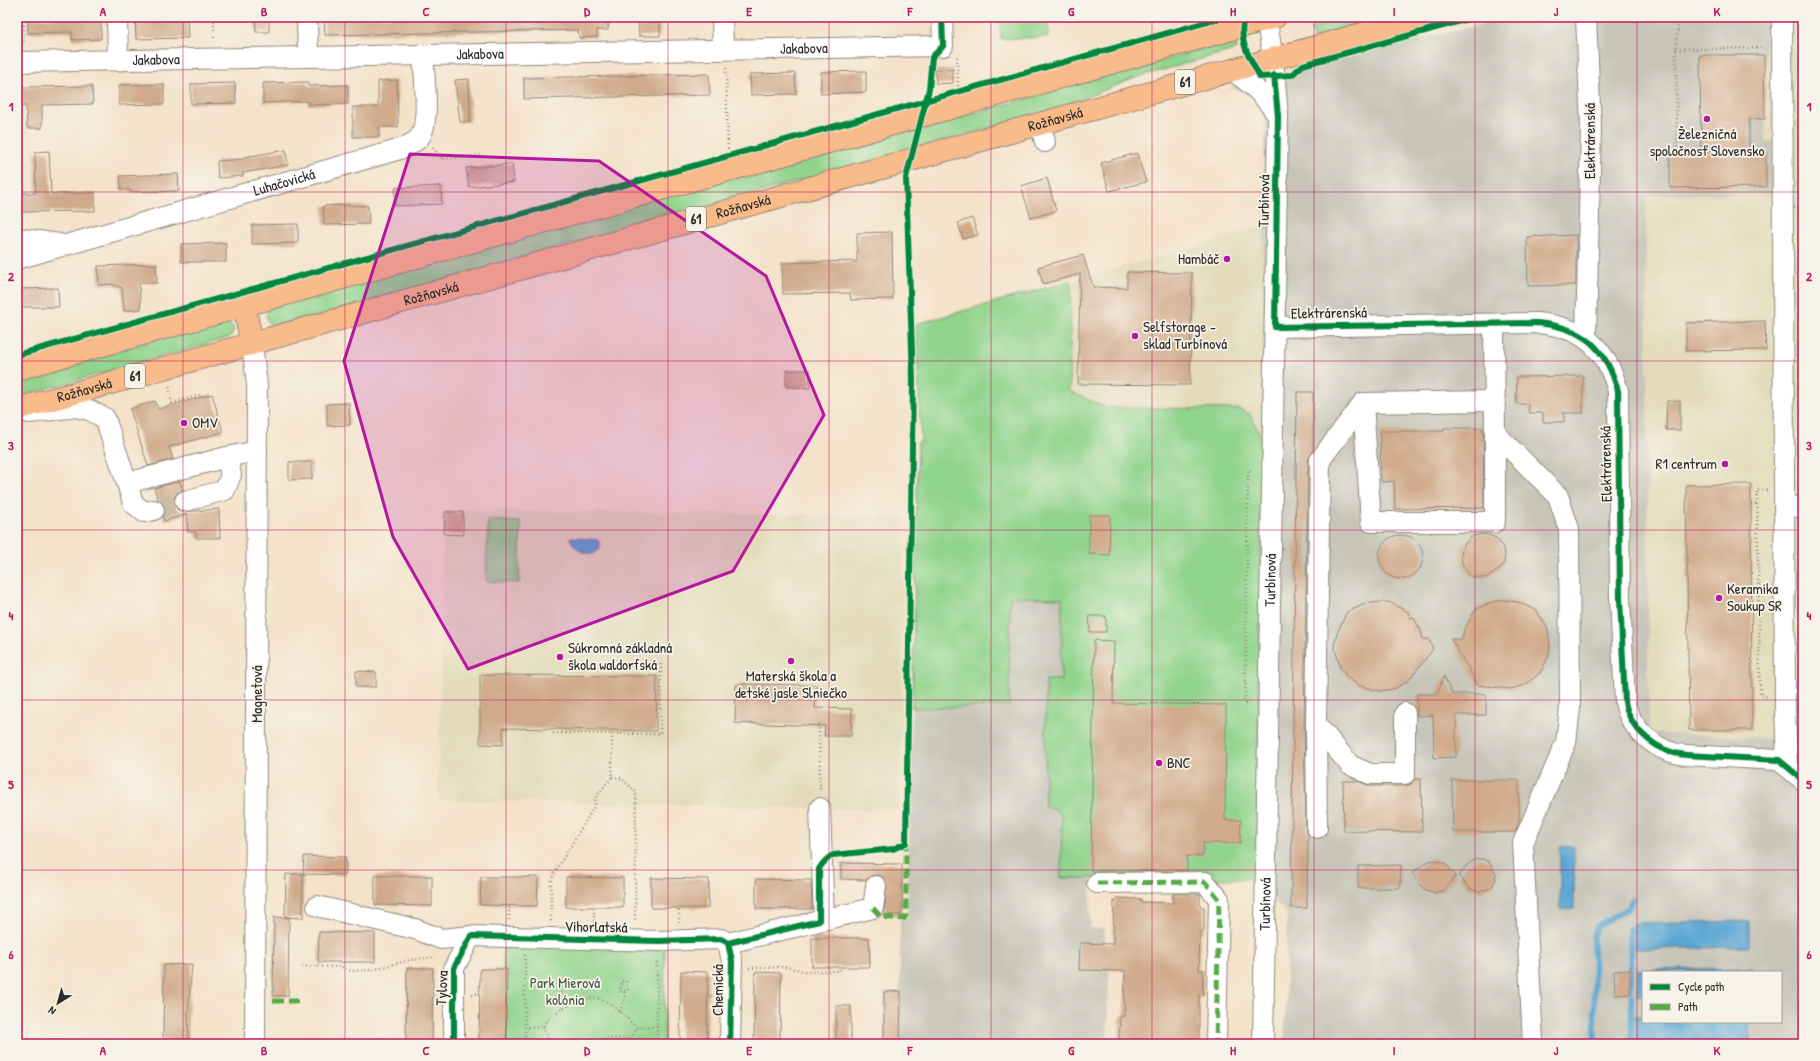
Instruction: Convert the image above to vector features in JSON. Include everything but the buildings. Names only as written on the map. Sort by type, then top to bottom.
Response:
[{"type":"main road","name":"Rožňavská","points":[[17,409],[252,344],[1042,132],[1231,70],[1423,17]]},
{"type":"main road","points":[[17,369],[1228,24],[1269,18]]},
{"type":"main road","points":[[244,304],[252,344]]},
{"type":"street","points":[[117,17],[118,61]]},
{"type":"street","points":[[307,17],[308,57]]},
{"type":"street","points":[[722,17],[724,58]]},
{"type":"street","points":[[942,17],[943,46]]},
{"type":"street","name":"Elektrárenská","points":[[1586,17],[1591,127],[1586,337]]},
{"type":"street","points":[[1782,17],[1793,507],[1785,707],[1787,765]]},
{"type":"street","name":"Turbínová","points":[[1263,1044],[1278,116],[1269,18]]},
{"type":"street","name":"Jakabova","points":[[21,62],[423,55],[724,58],[943,46]]},
{"type":"street","name":"Luhačovická","points":[[17,259],[404,148],[419,138],[424,129],[426,115],[423,55]]},
{"type":"street","points":[[1231,70],[1254,86],[1267,99],[1278,116]]},
{"type":"street","name":"Luhačovická","points":[[17,238],[67,245]]},
{"type":"street","points":[[1364,402],[1371,522],[1495,522],[1494,324]]},
{"type":"street","name":"Elektrárenská","points":[[1275,327],[1551,324],[1586,337],[1599,349],[1607,362],[1614,377],[1618,391],[1620,599],[1625,702],[1628,714],[1645,737],[1653,744],[1672,752],[1686,755],[1779,760],[1787,765],[1803,780]]},
{"type":"street","name":"Magnetová","points":[[252,344],[257,385],[255,1044]]},
{"type":"street","points":[[1364,402],[1494,401]]},
{"type":"street","points":[[1317,828],[1316,724],[1320,460],[1364,402]]},
{"type":"street","points":[[17,414],[76,407],[89,410],[105,418],[133,503],[144,512],[154,510]]},
{"type":"street","points":[[1495,433],[1558,496],[1570,529],[1570,708],[1566,742],[1524,843],[1533,1044]]},
{"type":"street","points":[[127,483],[257,451]]},
{"type":"street","points":[[185,501],[225,490],[231,475],[228,457]]},
{"type":"street","points":[[1316,724],[1350,765],[1370,774],[1405,774],[1405,713]]},
{"type":"street","points":[[820,808],[824,920]]},
{"type":"street","points":[[1097,883],[1205,882],[1219,899],[1216,1044]]},
{"type":"street","name":"Vihorlatská","points":[[316,906],[414,929],[441,939],[471,936],[525,939],[724,941],[873,908],[876,886]]},
{"type":"street","name":"Tylova","points":[[454,1044],[454,968],[471,936]]},
{"type":"street","name":"Chemická","points":[[724,941],[732,961],[730,1044]]},
{"type":"path","points":[[21,62],[24,17]]},
{"type":"path","points":[[214,17],[214,45]]},
{"type":"path","points":[[1671,17],[1678,25],[1676,50],[1677,149]]},
{"type":"path","points":[[928,95],[932,57],[943,46]]},
{"type":"path","points":[[1676,50],[1782,48]]},
{"type":"path","points":[[724,58],[728,157]]},
{"type":"path","points":[[431,145],[442,160],[484,155]]},
{"type":"path","points":[[167,381],[172,403],[200,395]]},
{"type":"path","points":[[1256,471],[1248,471],[1245,704],[1269,703]]},
{"type":"path","points":[[1769,490],[1757,490],[1760,694],[1785,707]]},
{"type":"path","points":[[1751,504],[1757,504]]},
{"type":"path","points":[[553,733],[660,734],[661,663]]},
{"type":"path","points":[[819,724],[820,808]]},
{"type":"path","points":[[551,929],[551,884],[554,874],[595,805],[595,798],[612,777],[612,734]]},
{"type":"path","points":[[612,777],[621,778],[636,792],[635,923]]},
{"type":"path","points":[[594,907],[594,922]]},
{"type":"path","points":[[679,931],[680,908]]},
{"type":"path","points":[[524,1044],[525,939]]},
{"type":"path","points":[[657,1044],[658,941]]},
{"type":"path","points":[[302,966],[342,967],[351,970],[371,970],[410,960],[436,957]]},
{"type":"path","points":[[746,968],[785,967],[808,972],[840,971],[840,967]]},
{"type":"path","points":[[561,1010],[562,984]]},
{"type":"path","points":[[620,1012],[625,998],[624,991]]},
{"type":"path","points":[[543,1027],[550,1016],[583,998],[600,998],[612,1005],[637,1028],[657,1026]]},
{"type":"path","points":[[525,1028],[543,1027]]},
{"type":"path","points":[[543,1027],[550,1044]]},
{"type":"path","points":[[631,1044],[630,1039],[637,1028]]},
{"type":"path","points":[[596,1044],[608,1038],[630,1039]]},
{"type":"highlighted area","points":[[410,154],[599,161],[766,276],[824,415],[733,571],[468,669],[393,537],[344,361]]},
{"type":"shaded area","points":[[1511,17],[1766,17],[1765,141],[1774,142],[1774,194],[1646,195],[1649,733],[1785,739],[1803,737],[1803,1044],[1285,1044],[1287,914],[1256,879],[1265,118],[1259,102],[1248,92],[1229,89],[1303,68]]},
{"type":"shaded area","name":"R1 centrum","points":[[1766,17],[1803,17],[1803,737],[1785,739],[1649,733],[1646,195],[1686,194],[1774,142],[1765,142]]},
{"type":"shaded area","points":[[1264,225],[1262,438],[1249,413],[1238,409],[1104,407],[1069,391],[1071,281],[1203,245]]},
{"type":"shaded area","points":[[444,510],[904,516],[900,810],[438,800]]},
{"type":"shaded area","points":[[1010,597],[1062,598],[1061,680],[1046,681],[1045,807],[1053,808],[1062,815],[1061,878],[1091,879],[1090,928],[1105,929],[1105,944],[1110,944],[1107,1044],[900,1044],[900,920],[907,920],[912,708],[1009,706]]},
{"type":"green space","points":[[1000,17],[1048,17],[1048,37],[1001,39]]},
{"type":"green space","points":[[1348,17],[1388,17],[1313,38],[1311,28]]},
{"type":"green space","points":[[1236,39],[1237,49],[1138,77],[1061,107],[1029,117],[276,327],[269,323],[266,316],[268,309],[512,237],[919,129]]},
{"type":"green space","points":[[1071,281],[1069,391],[1104,407],[1238,409],[1249,413],[1262,438],[1256,879],[1061,878],[1062,815],[1053,808],[1045,807],[1046,680],[1061,680],[1062,598],[1010,597],[1009,706],[912,708],[918,442],[921,442],[916,324]]},
{"type":"green space","points":[[222,321],[230,324],[234,328],[232,335],[228,338],[17,397],[17,379]]},
{"type":"green space","points":[[488,520],[521,522],[519,583],[486,581]]},
{"type":"green space","name":"Park Mierová kolónia","points":[[503,937],[665,941],[664,1044],[504,1044]]},
{"type":"water","points":[[571,537],[598,540],[600,549],[593,554],[582,552],[575,546],[570,539]]},
{"type":"water","points":[[1560,847],[1574,847],[1574,909],[1560,909]]},
{"type":"water","points":[[1749,921],[1749,947],[1635,949],[1634,923]]},
{"type":"water","points":[[1752,968],[1752,971],[1642,971],[1642,996],[1638,996],[1638,970]]},
{"type":"water","points":[[1636,1016],[1642,1016],[1642,1023],[1750,1023],[1751,1040],[1637,1042]]},
{"type":"waterway","points":[[1595,1044],[1593,936],[1598,925],[1629,908],[1632,899]]},
{"type":"waterway","points":[[1632,1044],[1630,929],[1635,929]]},
{"type":"tunnel","points":[[154,510],[185,501]]},
{"type":"marked path","points":[[873,908],[881,917],[904,919],[906,915],[906,842]]},
{"type":"marked path","points":[[1097,883],[1205,882],[1219,899],[1216,1044]]},
{"type":"marked path","points":[[273,1001],[299,1001]]},
{"type":"cycle path","points":[[728,943],[819,921],[819,869],[827,859],[833,855],[893,849],[906,843],[913,380],[906,178],[929,89],[932,57],[943,46],[942,17]]},
{"type":"cycle path","points":[[17,355],[1218,19],[1219,17]]},
{"type":"cycle path","points":[[1244,17],[1242,34],[1246,48],[1260,77],[1292,75],[1303,65],[1475,17]]},
{"type":"cycle path","points":[[1274,75],[1278,116],[1275,327],[1537,323],[1567,329],[1590,342],[1607,362],[1618,391],[1620,599],[1625,702],[1628,712],[1639,731],[1656,745],[1665,750],[1686,755],[1779,760],[1803,780]]},
{"type":"cycle path","points":[[454,1044],[454,968],[471,936],[658,941],[721,939],[728,943],[732,961],[730,1044]]},
{"type":"place","name":"Železničná spoločnosť Slovensko","points":[[1707,119]]},
{"type":"place","name":"Hambáč","points":[[1227,259]]},
{"type":"place","name":"Selfstorage - sklad Turbínová","points":[[1135,336]]},
{"type":"place","name":"OMV","points":[[184,423]]},
{"type":"place","name":"R1 centrum","points":[[1725,464]]},
{"type":"place","name":"Keramika Soukup SR","points":[[1719,598]]},
{"type":"place","name":"Súkromná základná škola waldorfská","points":[[560,657]]},
{"type":"place","name":"Materská škola a detské jasle Slniečko","points":[[791,661]]},
{"type":"place","name":"BNC","points":[[1159,763]]}]
